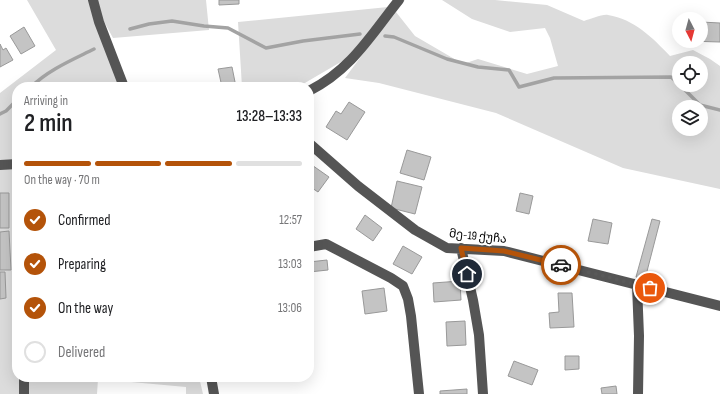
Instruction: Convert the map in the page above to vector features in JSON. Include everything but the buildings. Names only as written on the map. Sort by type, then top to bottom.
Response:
[{"type":"street","points":[[93,0],[99,22],[122,82]]},
{"type":"street","points":[[314,88],[342,69],[357,55],[398,0]]},
{"type":"street","name":"მე-19 ქუჩა","points":[[314,147],[358,186],[415,230],[448,248],[504,251],[720,306]]},
{"type":"street","points":[[0,165],[12,164]]},
{"type":"street","points":[[314,246],[326,244],[391,278],[403,286],[408,299],[411,316],[419,394]]},
{"type":"street","points":[[461,248],[474,300],[479,335],[483,394]]},
{"type":"street","points":[[636,284],[639,336],[638,394]]},
{"type":"street","points":[[24,382],[24,394]]},
{"type":"street","points":[[211,382],[214,394]]},
{"type":"shaded area","points":[[27,0],[92,0],[119,82],[14,82],[56,50]]},
{"type":"shaded area","points":[[97,0],[206,0],[209,30],[113,38],[101,16]]},
{"type":"shaded area","points":[[403,0],[405,0],[396,12],[415,36],[463,64],[478,59],[527,74],[558,66],[550,38],[545,28],[510,32],[472,19],[442,0],[495,0],[547,5],[584,21],[606,15],[617,17],[635,25],[642,30],[670,56],[693,50],[704,56],[672,56],[672,92],[708,92],[708,58],[720,66],[720,189],[623,168],[496,113],[379,83],[345,78]]},
{"type":"shaded area","points":[[388,7],[351,56],[307,82],[242,82],[238,22]]},
{"type":"shaded area","points":[[12,84],[12,382],[98,382],[97,394],[0,394],[0,93]]},
{"type":"shaded area","points":[[131,382],[200,382],[203,394],[186,394],[186,387]]},
{"type":"waterway","points":[[130,29],[149,24],[172,21],[228,28],[266,48],[303,41],[360,34]]},
{"type":"waterway","points":[[385,36],[394,37],[447,59],[478,67],[509,70],[519,87],[554,78],[672,78]]},
{"type":"waterway","points":[[37,82],[53,70],[94,49]]},
{"type":"waterway","points":[[687,92],[700,105],[720,110]]},
{"type":"waterway","points":[[0,114],[12,105]]},
{"type":"way so far","points":[[561,265],[650,288]]},
{"type":"route","points":[[467,274],[461,248],[504,251],[561,265]]}]
